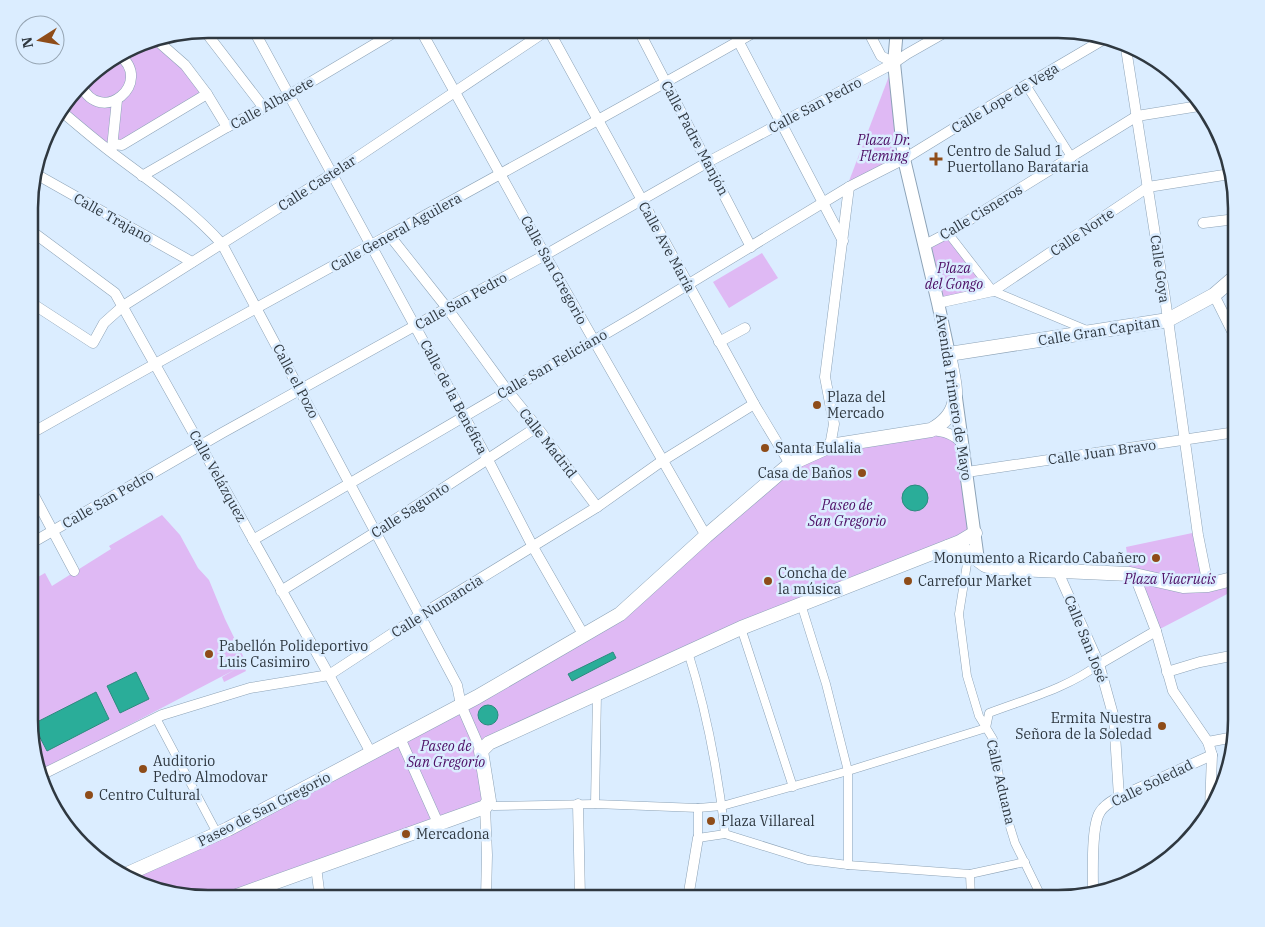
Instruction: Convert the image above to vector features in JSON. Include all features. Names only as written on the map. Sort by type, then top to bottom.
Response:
[{"type":"main road","name":"Calle Gran Capitan","points":[[948,354],[1168,320],[1214,295],[1227,284]]},
{"type":"main road","name":"Avenida Primero de Mayo","points":[[948,354],[956,398]]},
{"type":"main road","points":[[931,430],[947,417],[953,409],[956,398]]},
{"type":"main road","name":"Paseo de San Gregorio","points":[[134,872],[218,835],[371,753],[462,707],[583,634],[620,614],[706,536],[790,464],[830,446],[931,430]]},
{"type":"main road","points":[[255,889],[486,805],[489,801],[483,745],[741,628],[967,539],[975,533]]},
{"type":"main road","points":[[947,547],[956,548],[973,556],[985,565],[994,568],[1134,574],[1183,586],[1208,585],[1227,580]]},
{"type":"street","points":[[210,38],[264,108]]},
{"type":"street","name":"Calle de la Benéfica","points":[[258,38],[488,460],[533,547],[583,634]]},
{"type":"street","name":"Calle Albacete","points":[[142,176],[227,127],[289,95],[385,38]]},
{"type":"street","name":"Calle San Gregorio","points":[[425,38],[545,255],[706,536]]},
{"type":"street","name":"Calle Castelar","points":[[38,307],[93,344],[104,323],[123,306],[332,174],[535,38]]},
{"type":"street","name":"Calle Ave María","points":[[553,38],[687,285],[790,464]]},
{"type":"street","name":"Calle Padre Manjón","points":[[643,38],[751,247]]},
{"type":"street","points":[[736,38],[843,241]]},
{"type":"street","name":"Calle General Aguilera","points":[[38,429],[598,121],[744,38]]},
{"type":"street","points":[[872,38],[881,56],[894,64]]},
{"type":"street","name":"Avenida Primero de Mayo","points":[[896,38],[894,64],[904,159],[925,245],[948,354]]},
{"type":"street","name":"Calle San Pedro","points":[[38,539],[201,445],[545,255],[641,199],[894,64],[907,54],[935,38]]},
{"type":"street","name":"Calle Lope de Vega","points":[[904,159],[1098,43]]},
{"type":"street","points":[[162,45],[185,65],[207,94],[227,127]]},
{"type":"street","name":"Calle Goya","points":[[1127,52],[1138,116],[1198,535],[1208,585]]},
{"type":"street","points":[[84,92],[90,98],[99,102],[117,100],[129,87],[131,79],[130,70],[124,59]]},
{"type":"street","points":[[1026,85],[1072,158]]},
{"type":"street","points":[[117,100],[112,148],[122,145],[207,94]]},
{"type":"street","name":"Calle Cisneros","points":[[925,245],[1072,158],[1138,116],[1194,107]]},
{"type":"street","name":"Calle el Pozo","points":[[65,114],[112,148],[142,176],[193,216],[222,244],[457,685],[462,707]]},
{"type":"street","points":[[830,446],[834,424],[825,377],[849,187],[904,159]]},
{"type":"street","name":"Calle Norte","points":[[938,303],[993,291],[1148,188],[1224,175]]},
{"type":"street","name":"Calle Trajano","points":[[41,177],[192,262]]},
{"type":"street","name":"Calle San Feliciano","points":[[254,540],[687,285],[849,187]]},
{"type":"street","points":[[1203,223],[1227,220]]},
{"type":"street","points":[[948,233],[993,291],[1091,331]]},
{"type":"street","name":"Calle Velázquez","points":[[38,236],[115,293],[156,363],[371,753]]},
{"type":"street","name":"Calle Madrid","points":[[390,236],[447,308],[596,506]]},
{"type":"street","points":[[1214,295],[1227,321]]},
{"type":"street","points":[[719,342],[745,328]]},
{"type":"street","name":"Avenida Primero de Mayo","points":[[956,398],[975,533],[973,556]]},
{"type":"street","name":"Calle Numancia","points":[[46,772],[156,718],[250,688],[329,676],[419,616],[533,547],[662,461],[754,404]]},
{"type":"street","name":"Calle Sagunto","points":[[281,591],[376,532],[537,427]]},
{"type":"street","name":"Paseo de San Gregorio","points":[[931,430],[949,433],[958,438],[963,444]]},
{"type":"street","name":"Calle Juan Bravo","points":[[967,472],[1227,434]]},
{"type":"street","points":[[38,504],[74,572]]},
{"type":"street","name":"Calle Aduana","points":[[973,556],[959,614],[967,676],[979,716],[993,739],[1004,807],[1015,843],[1039,890]]},
{"type":"street","name":"Calle San José","points":[[1058,572],[1099,664],[1114,718],[1118,798]]},
{"type":"street","points":[[1134,574],[1156,631],[1173,691],[1208,742],[1212,755],[1211,793]]},
{"type":"street","points":[[801,604],[826,684],[848,771],[848,865]]},
{"type":"street","points":[[741,628],[792,787]]},
{"type":"street","points":[[486,889],[486,805],[596,804],[698,808],[722,806],[848,771],[986,728],[989,713],[1060,686],[1089,672],[1099,664],[1156,631]]},
{"type":"street","points":[[688,652],[711,737],[725,834]]},
{"type":"street","points":[[1167,672],[1200,662],[1227,658]]},
{"type":"street","points":[[596,804],[597,694]]},
{"type":"street","points":[[462,707],[483,745]]},
{"type":"street","points":[[156,718],[218,835]]},
{"type":"street","points":[[400,738],[438,823]]},
{"type":"street","points":[[1208,742],[1226,738]]},
{"type":"street","name":"Calle Soledad","points":[[1093,885],[1097,820],[1100,812],[1118,798],[1212,755]]},
{"type":"street","points":[[578,804],[580,889]]},
{"type":"street","points":[[689,890],[698,838],[698,808]]},
{"type":"street","points":[[698,838],[725,834],[808,860],[848,865],[970,874],[1025,862]]},
{"type":"street","points":[[316,867],[319,889]]},
{"type":"street","points":[[970,874],[971,890]]},
{"type":"green space","points":[[162,45],[185,65],[207,94],[112,153],[65,114],[80,96],[104,73],[123,60],[143,50]]},
{"type":"green space","name":"Plaza Dr. Fleming","points":[[894,63],[904,159],[846,189]]},
{"type":"green space","name":"Plaza del Gongo","points":[[948,233],[993,291],[938,303],[925,245]]},
{"type":"green space","points":[[762,253],[778,278],[729,308],[713,282]]},
{"type":"green space","name":"Paseo de San Gregorio","points":[[931,430],[954,436],[975,531],[482,743],[489,801],[255,889],[197,889],[175,886],[132,871],[620,614],[774,478],[830,446]]},
{"type":"green space","points":[[162,515],[180,535],[198,568],[209,580],[244,658],[239,660],[246,671],[224,682],[222,677],[236,669],[47,768],[42,759],[38,730],[38,577],[45,573],[52,586],[111,549],[109,546]]},
{"type":"green space","name":"Plaza Viacrucis","points":[[1197,532],[1208,585],[1227,582],[1227,594],[1156,631],[1130,574],[1126,547]]},
{"type":"shaded area","points":[[915,485],[924,489],[928,498],[924,507],[915,511],[906,507],[902,498],[906,489]]},
{"type":"shaded area","points":[[613,652],[616,658],[572,681],[568,674]]},
{"type":"shaded area","points":[[136,672],[149,699],[120,713],[107,686]]},
{"type":"shaded area","points":[[96,692],[109,719],[47,751],[38,734],[38,721]]},
{"type":"shaded area","points":[[488,705],[495,708],[498,715],[495,722],[488,725],[481,722],[478,715],[481,708]]},
{"type":"place","name":"Centro de Salud 1 Puertollano Barataria","points":[[936,159]]},
{"type":"place","name":"Plaza del Mercado","points":[[817,405]]},
{"type":"place","name":"Santa Eulalia","points":[[765,448]]},
{"type":"place","name":"Casa de Baños","points":[[862,473]]},
{"type":"place","name":"Monumento a Ricardo Cabañero","points":[[1156,558]]},
{"type":"place","name":"Concha de la música","points":[[768,581]]},
{"type":"place","name":"Carrefour Market","points":[[908,581]]},
{"type":"place","name":"Pabellón Polideportivo Luis Casimiro","points":[[209,654]]},
{"type":"place","name":"Ermita Nuestra Señora de la Soledad","points":[[1162,726]]},
{"type":"place","name":"Auditorio Pedro Almodovar","points":[[143,769]]},
{"type":"place","name":"Centro Cultural","points":[[89,795]]},
{"type":"place","name":"Plaza Villareal","points":[[711,821]]},
{"type":"place","name":"Mercadona","points":[[406,834]]},
{"type":"park label","name":"Paseo de San Gregorío","points":[[446,754]]}]
